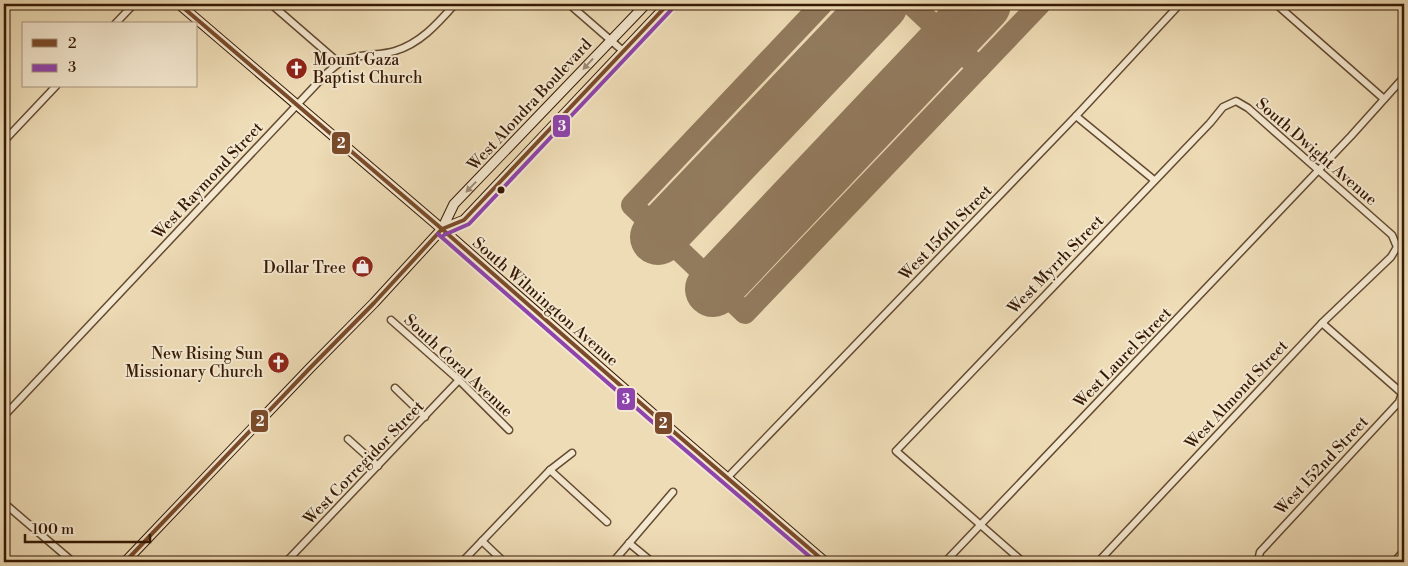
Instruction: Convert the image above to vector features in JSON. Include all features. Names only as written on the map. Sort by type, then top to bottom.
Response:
[{"type":"main road","name":"South Wilmington Avenue","points":[[179,4],[442,229],[825,562]]},
{"type":"main road","name":"West Alondra Boulevard","points":[[125,562],[374,303],[442,229],[454,204],[646,4]]},
{"type":"main road","name":"West Alondra Boulevard","points":[[442,229],[464,220],[668,4]]},
{"type":"street","points":[[117,22],[134,4]]},
{"type":"street","points":[[271,4],[339,63]]},
{"type":"street","name":"West Raymond Street","points":[[4,416],[327,73],[347,59],[397,51],[418,40],[436,26],[455,4]]},
{"type":"street","points":[[569,4],[623,51]]},
{"type":"street","name":"West 156th Street","points":[[727,478],[1076,116],[1180,4]]},
{"type":"street","points":[[1276,4],[1384,99]]},
{"type":"street","name":"West Laurel Street","points":[[945,562],[1352,136],[1404,77]]},
{"type":"street","points":[[4,141],[54,88]]},
{"type":"street","name":"South Dwight Avenue","points":[[1236,101],[1248,108],[1392,235],[1397,248]]},
{"type":"street","name":"West Myrrh Street","points":[[980,526],[896,451],[1210,123],[1223,107],[1236,101]]},
{"type":"street","points":[[1076,116],[1154,180]]},
{"type":"street","name":"West Almond Street","points":[[1098,562],[1322,323],[1391,257],[1397,248]]},
{"type":"street","name":"South Coral Avenue","points":[[391,320],[459,380],[509,430]]},
{"type":"street","points":[[1322,323],[1404,392]]},
{"type":"street","name":"West Corregidor Street","points":[[286,562],[459,380]]},
{"type":"street","points":[[395,388],[425,417]]},
{"type":"street","name":"West 152nd Street","points":[[1259,562],[1260,552],[1399,402],[1404,392]]},
{"type":"street","points":[[348,439],[378,466]]},
{"type":"street","points":[[462,562],[550,470],[572,452]]},
{"type":"street","points":[[550,470],[607,522]]},
{"type":"street","points":[[613,562],[673,492]]},
{"type":"street","points":[[4,503],[73,562]]},
{"type":"street","points":[[980,526],[1023,562]]},
{"type":"street","points":[[482,541],[504,562]]},
{"type":"street","points":[[629,543],[652,562]]},
{"type":"street","points":[[1394,562],[1404,551]]},
{"type":"taxiway","points":[[822,4],[632,205],[745,313],[1040,4]]},
{"type":"taxiway","points":[[911,4],[979,68]]},
{"type":"runway","points":[[658,237],[880,4]]},
{"type":"runway","points":[[713,289],[983,4]]},
{"type":"transit line","name":"2","points":[[179,4],[442,229],[825,562]]},
{"type":"transit line","name":"2","points":[[125,562],[374,303],[442,229],[464,220],[668,4]]},
{"type":"transit line","name":"3","points":[[444,235],[469,224],[673,8]]},
{"type":"transit line","name":"3","points":[[438,234],[816,562]]},
{"type":"place","name":"Mount Gaza Baptist Church","points":[[297,68]]},
{"type":"place","name":"Dollar Tree","points":[[362,267]]},
{"type":"place","name":"New Rising Sun Missionary Church","points":[[279,362]]}]
